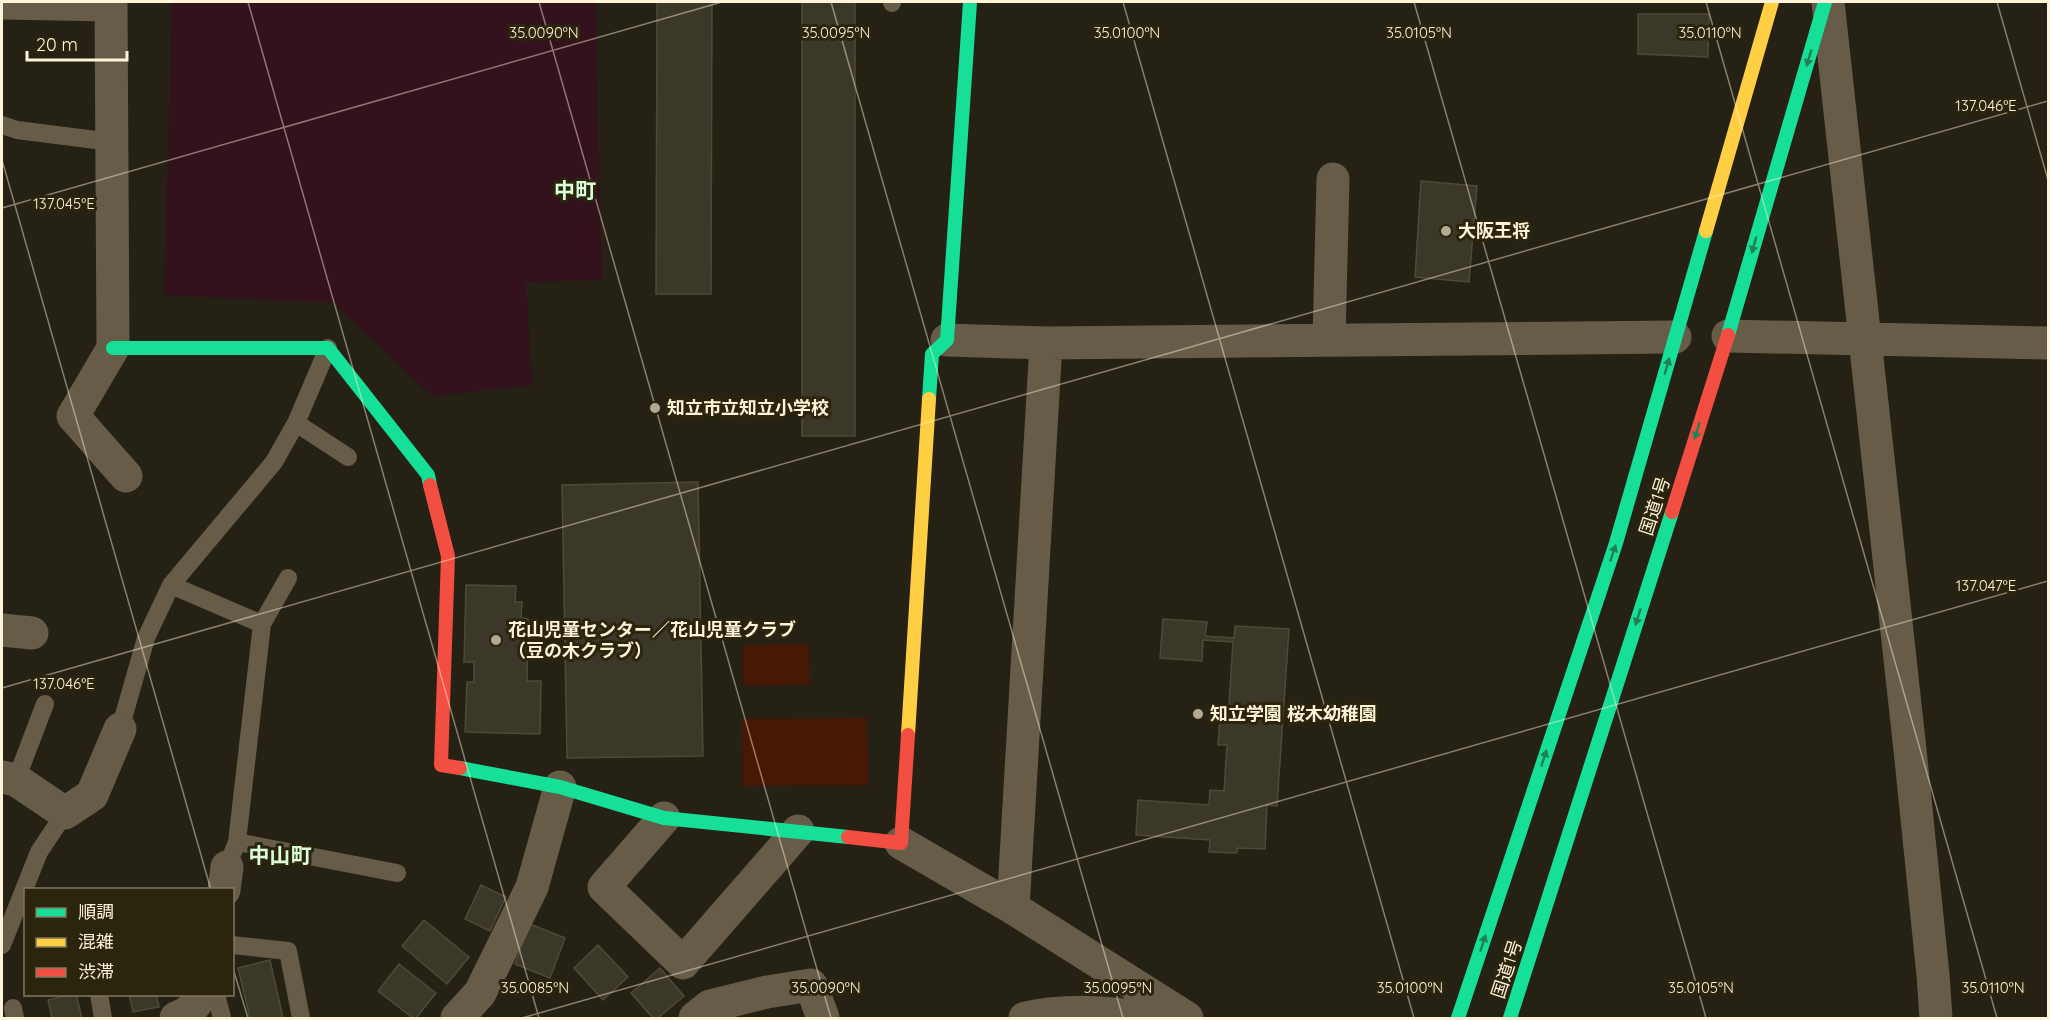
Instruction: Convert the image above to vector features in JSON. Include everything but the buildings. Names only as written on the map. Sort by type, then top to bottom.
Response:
[{"type":"main road","points":[[113,348],[328,348],[428,475],[448,556],[441,765],[560,787],[664,818],[901,843],[932,354],[947,340],[970,2]]},
{"type":"main road","name":"国道1号","points":[[1458,1018],[1616,543],[1772,2]]},
{"type":"main road","name":"国道1号","points":[[1510,1018],[1728,336],[1827,2]]},
{"type":"street","points":[[1827,2],[1866,339],[1936,1018]]},
{"type":"street","points":[[2,3],[111,3],[113,348],[73,416],[126,476]]},
{"type":"street","points":[[1329,340],[1333,179]]},
{"type":"street","points":[[1728,336],[2049,343]]},
{"type":"street","points":[[947,340],[1046,343],[1676,337]]},
{"type":"street","points":[[1013,908],[1046,343]]},
{"type":"street","points":[[9,778],[65,813],[92,795],[120,729]]},
{"type":"street","points":[[457,1018],[480,993],[532,887],[560,787]]},
{"type":"street","points":[[664,818],[604,887],[683,963],[798,831]]},
{"type":"street","points":[[901,843],[1013,908],[1186,1018]]},
{"type":"street","points":[[695,1018],[710,1005],[811,985],[823,1018]]},
{"type":"street","points":[[1025,1018],[1052,1012],[1119,1014],[1149,1018]]},
{"type":"lane","points":[[2,125],[17,130],[112,142]]},
{"type":"lane","points":[[120,729],[146,638],[171,585],[240,506],[274,462],[296,423],[328,348]]},
{"type":"lane","points":[[296,423],[348,457]]},
{"type":"lane","points":[[288,578],[262,624],[230,866],[397,873]]},
{"type":"lane","points":[[171,585],[262,624]]},
{"type":"lane","points":[[9,778],[45,704]]},
{"type":"lane","points":[[25,888],[39,852],[65,813]]},
{"type":"lane","points":[[2,945],[24,890]]},
{"type":"lane","points":[[234,945],[288,951],[301,1018]]},
{"type":"lane","points":[[99,996],[103,1018]]},
{"type":"lane","points":[[216,996],[222,1018]]},
{"type":"shaded area","points":[[172,2],[595,2],[602,280],[526,282],[532,385],[432,396],[334,303],[164,295]]},
{"type":"shaded area","points":[[809,644],[810,684],[743,686],[743,645]]},
{"type":"shaded area","points":[[867,718],[868,785],[743,786],[742,719]]},
{"type":"traffic: fast","points":[[929,399],[932,354],[947,340],[970,2]]},
{"type":"traffic: fast","points":[[1728,335],[1825,2]]},
{"type":"traffic: fast","points":[[1458,1018],[1616,543],[1706,231]]},
{"type":"traffic: fast","points":[[113,348],[328,348],[428,475],[430,485]]},
{"type":"traffic: fast","points":[[1510,1018],[1672,512]]},
{"type":"traffic: fast","points":[[460,768],[560,787],[664,818],[848,837]]},
{"type":"traffic: slow","points":[[1706,231],[1772,2]]},
{"type":"traffic: slow","points":[[908,735],[929,399]]},
{"type":"traffic: jam","points":[[1672,512],[1728,335]]},
{"type":"traffic: jam","points":[[430,485],[448,556],[441,765],[460,768]]},
{"type":"traffic: jam","points":[[848,837],[901,843],[908,735]]},
{"type":"place","name":"大阪王将","points":[[1446,231]]},
{"type":"place","name":"知立市立知立小学校","points":[[655,408]]},
{"type":"place","name":"花山児童センター／花山児童クラブ （豆の木クラブ）","points":[[496,640]]},
{"type":"place","name":"知立学園 桜木幼稚園","points":[[1198,714]]},
{"type":"district","name":"中町","points":[[575,191]]},
{"type":"district","name":"中山町","points":[[280,856]]}]
